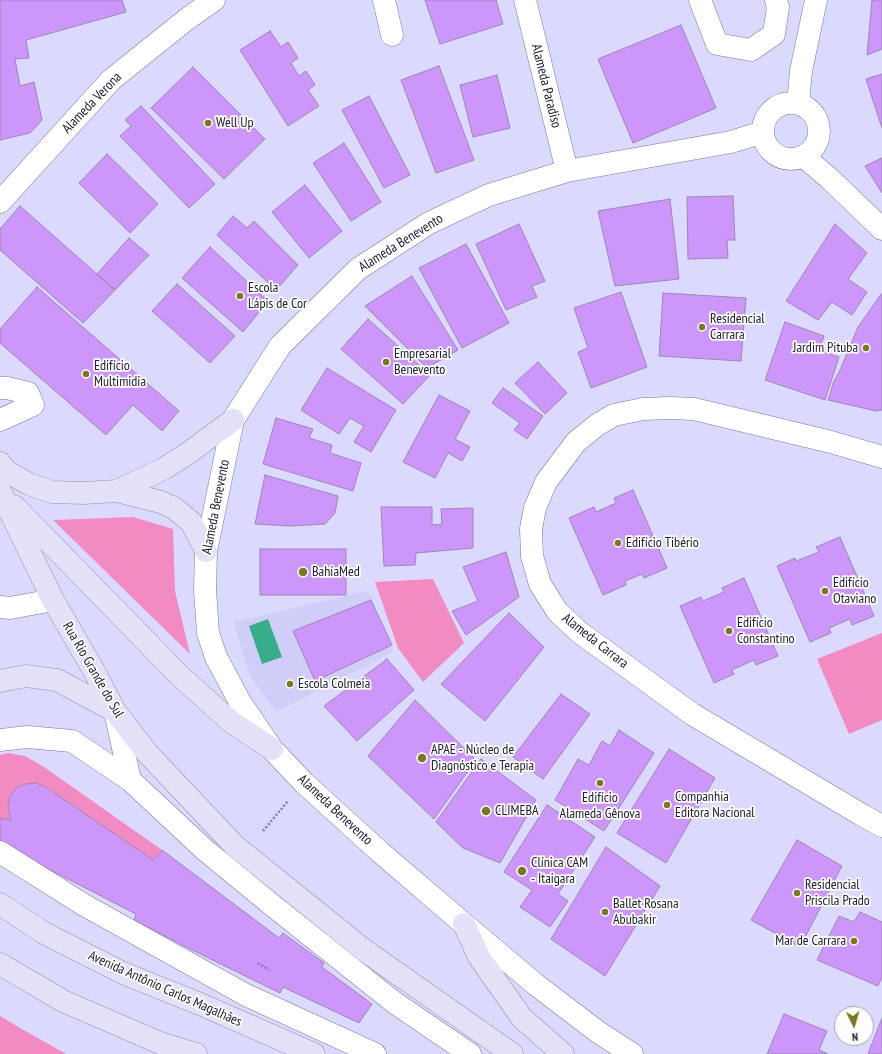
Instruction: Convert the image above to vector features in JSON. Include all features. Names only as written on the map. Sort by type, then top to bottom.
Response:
[{"type":"main road","points":[[117,491],[165,468],[187,454],[233,420]]},
{"type":"main road","points":[[0,463],[6,471],[29,484],[52,492],[84,493],[117,491],[161,502],[174,508],[191,522],[206,551]]},
{"type":"main road","points":[[0,492],[180,676],[230,721],[272,749]]},
{"type":"main road","name":"Rua Rio Grande do Sul","points":[[0,492],[53,600],[115,711],[148,754],[235,846],[364,950],[512,1054]]},
{"type":"main road","points":[[0,681],[26,676],[57,680],[115,711]]},
{"type":"main road","name":"Avenida Antônio Carlos Magalhães","points":[[0,904],[44,933],[123,973],[200,1004],[314,1054]]},
{"type":"main road","points":[[464,924],[479,957],[522,1018],[563,1054]]},
{"type":"main road","points":[[0,964],[63,1001],[160,1043],[196,1054]]},
{"type":"street","name":"Alameda Verona","points":[[0,202],[111,80],[187,19],[214,0]]},
{"type":"street","points":[[384,0],[392,35]]},
{"type":"street","name":"Alameda Paradiso","points":[[525,0],[567,171]]},
{"type":"street","points":[[700,0],[717,44],[751,50],[774,34],[778,7],[776,0]]},
{"type":"street","points":[[794,103],[816,0]]},
{"type":"street","points":[[794,103],[807,108],[814,114],[819,123],[819,133],[818,138],[807,153],[795,158],[785,158],[773,152],[764,137],[764,124],[773,109],[781,104],[794,103]]},
{"type":"street","name":"Alameda Benevento","points":[[632,1054],[598,1032],[535,984],[464,924],[380,852],[304,783],[272,749],[240,702],[216,657],[208,633],[205,590],[206,551],[233,420],[280,346],[358,269],[429,223],[489,195],[567,171],[764,137]]},
{"type":"street","points":[[807,153],[882,229]]},
{"type":"street","points":[[0,388],[8,388],[28,393],[33,405],[0,420]]},
{"type":"street","name":"Alameda Carrara","points":[[882,457],[831,442],[694,409],[643,409],[614,415],[596,425],[576,442],[546,482],[535,508],[531,529],[532,556],[540,584],[557,611],[579,632],[692,714],[882,826]]},
{"type":"street","points":[[0,607],[10,608],[53,600]]},
{"type":"street","points":[[115,711],[130,780]]},
{"type":"street","points":[[0,740],[27,737],[72,741],[130,780],[206,850],[272,905],[395,1003],[470,1054]]},
{"type":"street","points":[[0,852],[84,906],[246,995],[375,1054]]},
{"type":"path","points":[[264,831],[290,799]]},
{"type":"path","points":[[258,963],[269,970]]},
{"type":"shaded area","points":[[133,517],[173,529],[175,591],[190,654],[53,520]]},
{"type":"shaded area","points":[[433,579],[464,643],[423,682],[398,648],[375,582]]},
{"type":"shaded area","points":[[368,591],[393,652],[276,712],[249,674],[234,622]]},
{"type":"shaded area","points":[[268,619],[282,657],[262,664],[249,626]]},
{"type":"shaded area","points":[[882,633],[882,720],[849,734],[817,659]]},
{"type":"shaded area","points":[[9,753],[25,756],[44,767],[162,850],[153,860],[47,788],[36,783],[26,784],[16,788],[10,797],[8,807],[11,820],[0,820],[0,755]]},
{"type":"shaded area","points":[[0,1016],[20,1028],[66,1054],[0,1054]]},
{"type":"building","points":[[0,0],[122,0],[126,12],[26,40],[29,58],[15,59],[20,86],[34,82],[42,120],[30,133],[0,140]]},
{"type":"building","points":[[425,0],[496,0],[503,24],[440,44]]},
{"type":"building","points":[[872,0],[882,0],[882,49],[867,55]]},
{"type":"building","points":[[681,25],[716,108],[633,143],[598,59]]},
{"type":"building","points":[[270,31],[281,47],[288,42],[298,58],[291,63],[299,76],[306,71],[315,85],[308,90],[319,106],[288,126],[240,50]]},
{"type":"building","points":[[439,66],[474,160],[436,173],[401,80]]},
{"type":"building","name":"Well Up","points":[[193,67],[265,139],[224,179],[151,108]]},
{"type":"building","points":[[882,74],[882,128],[866,79]]},
{"type":"building","points":[[497,75],[510,128],[473,137],[460,85]]},
{"type":"building","points":[[369,96],[410,175],[384,188],[342,110]]},
{"type":"building","points":[[141,106],[215,184],[189,208],[120,136],[131,126],[125,120]]},
{"type":"building","points":[[344,143],[381,202],[351,221],[313,163]]},
{"type":"building","points":[[107,154],[158,204],[130,233],[79,183]]},
{"type":"building","points":[[882,158],[882,193],[865,166]]},
{"type":"building","points":[[305,185],[342,231],[309,258],[272,212]]},
{"type":"building","points":[[733,196],[735,240],[727,240],[728,258],[688,259],[687,197]]},
{"type":"building","points":[[670,199],[679,279],[615,286],[598,211]]},
{"type":"building","points":[[20,206],[115,290],[83,323],[0,250],[0,229]]},
{"type":"building","points":[[233,216],[247,228],[254,221],[298,265],[276,290],[217,235]]},
{"type":"building","points":[[519,224],[545,281],[532,286],[537,297],[506,310],[476,244]]},
{"type":"building","points":[[835,224],[867,253],[848,279],[867,292],[852,315],[832,302],[818,320],[786,301]]},
{"type":"building","points":[[129,238],[149,255],[115,290],[97,274]]},
{"type":"building","points":[[466,244],[509,323],[462,348],[419,268]]},
{"type":"building","points":[[210,247],[268,301],[243,332],[182,278]]},
{"type":"building","points":[[412,276],[458,350],[427,368],[365,306]]},
{"type":"building","points":[[177,284],[235,336],[210,363],[152,311]]},
{"type":"building","name":"Edifício Multimidia","points":[[37,287],[179,411],[162,431],[133,405],[106,435],[0,343],[0,329]]},
{"type":"building","points":[[621,292],[647,367],[591,388],[578,352],[588,348],[574,308]]},
{"type":"building","name":"Residencial Carrara","points":[[663,293],[746,298],[741,361],[659,356]]},
{"type":"building","name":"Jardim Pituba","points":[[882,293],[882,410],[876,411],[828,400],[833,383],[858,327]]},
{"type":"building","name":"Empresarial Benevento","points":[[368,319],[430,375],[403,404],[341,349]]},
{"type":"building","points":[[785,322],[824,336],[819,350],[839,357],[825,400],[765,380]]},
{"type":"building","points":[[538,362],[567,393],[545,414],[515,383]]},
{"type":"building","points":[[327,368],[396,410],[371,452],[354,442],[364,426],[350,418],[339,434],[301,410]]},
{"type":"building","points":[[503,388],[543,416],[527,439],[514,430],[520,423],[492,403]]},
{"type":"building","points":[[439,395],[470,411],[455,439],[470,447],[462,461],[448,453],[435,478],[403,462]]},
{"type":"building","points":[[276,418],[313,429],[309,438],[332,445],[330,453],[361,463],[353,491],[263,464]]},
{"type":"building","points":[[265,475],[338,496],[335,513],[325,524],[290,526],[255,524]]},
{"type":"building","name":"Edifício Tibério","points":[[633,490],[667,568],[644,578],[642,574],[625,581],[626,585],[603,595],[569,518],[594,507],[596,512],[616,503],[614,498]]},
{"type":"building","points":[[381,507],[432,507],[432,525],[442,524],[441,509],[473,508],[473,548],[416,553],[415,565],[384,566]]},
{"type":"building","name":"Edifício Otaviano","points":[[840,537],[874,616],[852,625],[850,619],[829,628],[831,633],[810,642],[777,566],[795,558],[796,561],[819,552],[816,547]]},
{"type":"building","name":"BahiaMed","points":[[260,549],[346,549],[346,595],[260,595]]},
{"type":"building","points":[[506,552],[519,597],[466,635],[452,611],[478,601],[463,567]]},
{"type":"building","name":"Edifício Constantino","points":[[744,578],[778,656],[756,665],[754,660],[732,670],[734,674],[714,683],[680,606],[701,597],[703,601],[724,592],[722,588]]},
{"type":"building","points":[[371,600],[392,645],[315,681],[293,631]]},
{"type":"building","points":[[509,613],[544,647],[485,721],[441,684]]},
{"type":"building","points":[[387,659],[414,690],[357,741],[324,706]]},
{"type":"building","points":[[561,694],[590,714],[543,779],[513,757]]},
{"type":"building","name":"APAE - Núcleo de Diagnóstico e Terapia","points":[[415,700],[476,760],[434,819],[368,756]]},
{"type":"building","name":"Edifício Alameda Gênova","points":[[619,730],[654,753],[604,831],[555,800],[578,759],[589,765],[602,741],[610,746]]},
{"type":"building","name":"Companhia Editora Nacional","points":[[669,749],[715,778],[666,863],[617,833]]},
{"type":"building","name":"CLIMEBA","points":[[481,759],[536,800],[500,863],[463,848],[436,822]]},
{"type":"building","points":[[36,783],[47,788],[153,860],[162,850],[279,938],[283,933],[324,963],[322,967],[372,1004],[359,1023],[283,987],[280,993],[188,948],[134,920],[136,914],[0,844],[0,820],[1,818],[11,820],[8,807],[10,797],[16,788],[26,784]]},
{"type":"building","points":[[547,805],[595,837],[558,894],[568,901],[550,927],[520,907],[532,890],[504,872]]},
{"type":"building","name":"Residencial Priscila Prado","points":[[797,840],[842,866],[800,947],[751,920]]},
{"type":"building","name":"Ballet Rosana Abubakir","points":[[606,847],[660,886],[605,976],[551,939]]},
{"type":"building","name":"Mar de Carrara","points":[[860,912],[882,922],[882,977],[878,986],[817,960],[839,916],[854,922]]},
{"type":"building","points":[[784,1014],[827,1031],[819,1050],[828,1054],[767,1054]]},
{"type":"building","points":[[882,1018],[882,1054],[868,1054],[871,1046],[874,1046],[874,1039]]},
{"type":"place","name":"Well Up","points":[[208,123]]},
{"type":"place","name":"Escola Lápis de Cor","points":[[240,296]]},
{"type":"place","name":"Residencial Carrara","points":[[702,327]]},
{"type":"place","name":"Jardim Pituba","points":[[866,348]]},
{"type":"place","name":"Empresarial Benevento","points":[[386,362]]},
{"type":"place","name":"Edifício Multimidia","points":[[86,374]]},
{"type":"place","name":"Edifício Tibério","points":[[618,543]]},
{"type":"place","name":"BahiaMed","points":[[303,572]]},
{"type":"place","name":"Edifício Otaviano","points":[[825,591]]},
{"type":"place","name":"Edifício Constantino","points":[[729,631]]},
{"type":"place","name":"Escola Colmeia","points":[[290,684]]},
{"type":"place","name":"APAE - Núcleo de Diagnóstico e Terapia","points":[[422,758]]},
{"type":"place","name":"Edifício Alameda Gênova","points":[[600,783]]},
{"type":"place","name":"Companhia Editora Nacional","points":[[667,805]]},
{"type":"place","name":"CLIMEBA","points":[[486,811]]},
{"type":"place","name":"Clínica CAM - Itaigara","points":[[522,871]]},
{"type":"place","name":"Residencial Priscila Prado","points":[[797,893]]},
{"type":"place","name":"Ballet Rosana Abubakir","points":[[605,912]]},
{"type":"place","name":"Mar de Carrara","points":[[854,941]]}]
